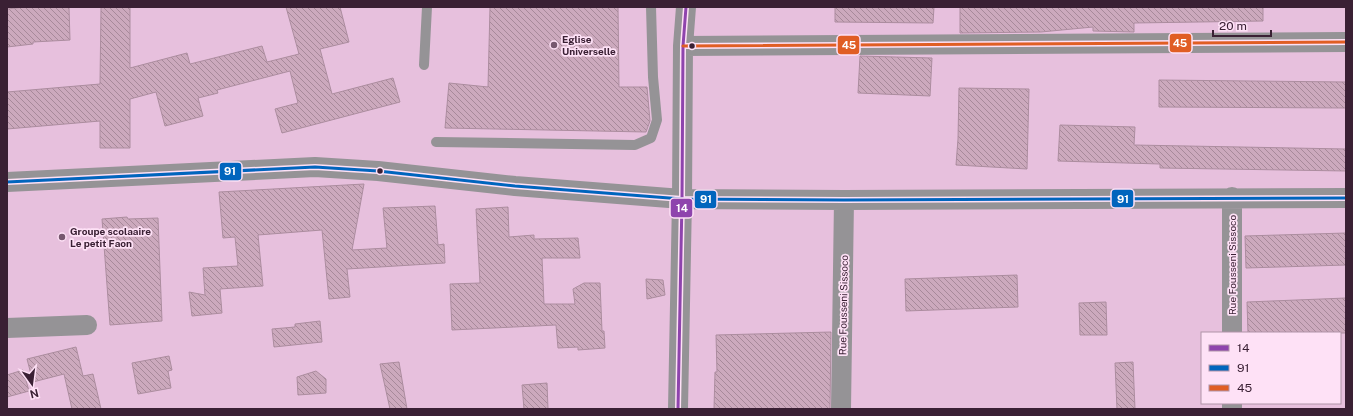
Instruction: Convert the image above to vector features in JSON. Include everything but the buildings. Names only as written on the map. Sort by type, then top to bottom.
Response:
[{"type":"street","points":[[678,409],[683,46],[686,7]]},
{"type":"street","points":[[683,46],[1346,42]]},
{"type":"street","points":[[7,182],[315,167],[378,171],[515,186],[682,199],[844,200],[1232,197],[1346,198]]},
{"type":"street","name":"Rue Fousseni Sissoco","points":[[1232,197],[1232,332]]},
{"type":"street","name":"Rue Fousseni Sissoco","points":[[841,409],[844,200]]},
{"type":"street","points":[[7,328],[87,326]]},
{"type":"lane","points":[[424,64],[427,7]]},
{"type":"lane","points":[[436,142],[635,145],[651,138],[656,120],[651,7]]},
{"type":"transit line","name":"14","points":[[678,409],[683,46],[686,7]]},
{"type":"transit line","name":"45","points":[[683,46],[1346,42]]},
{"type":"transit line","name":"91","points":[[7,182],[315,167],[378,171],[515,186],[682,199],[844,200],[1346,198]]},
{"type":"place","name":"Eglise Universelle","points":[[554,45]]},
{"type":"place","name":"Groupe scolaaire Le petit Faon","points":[[62,237]]}]
